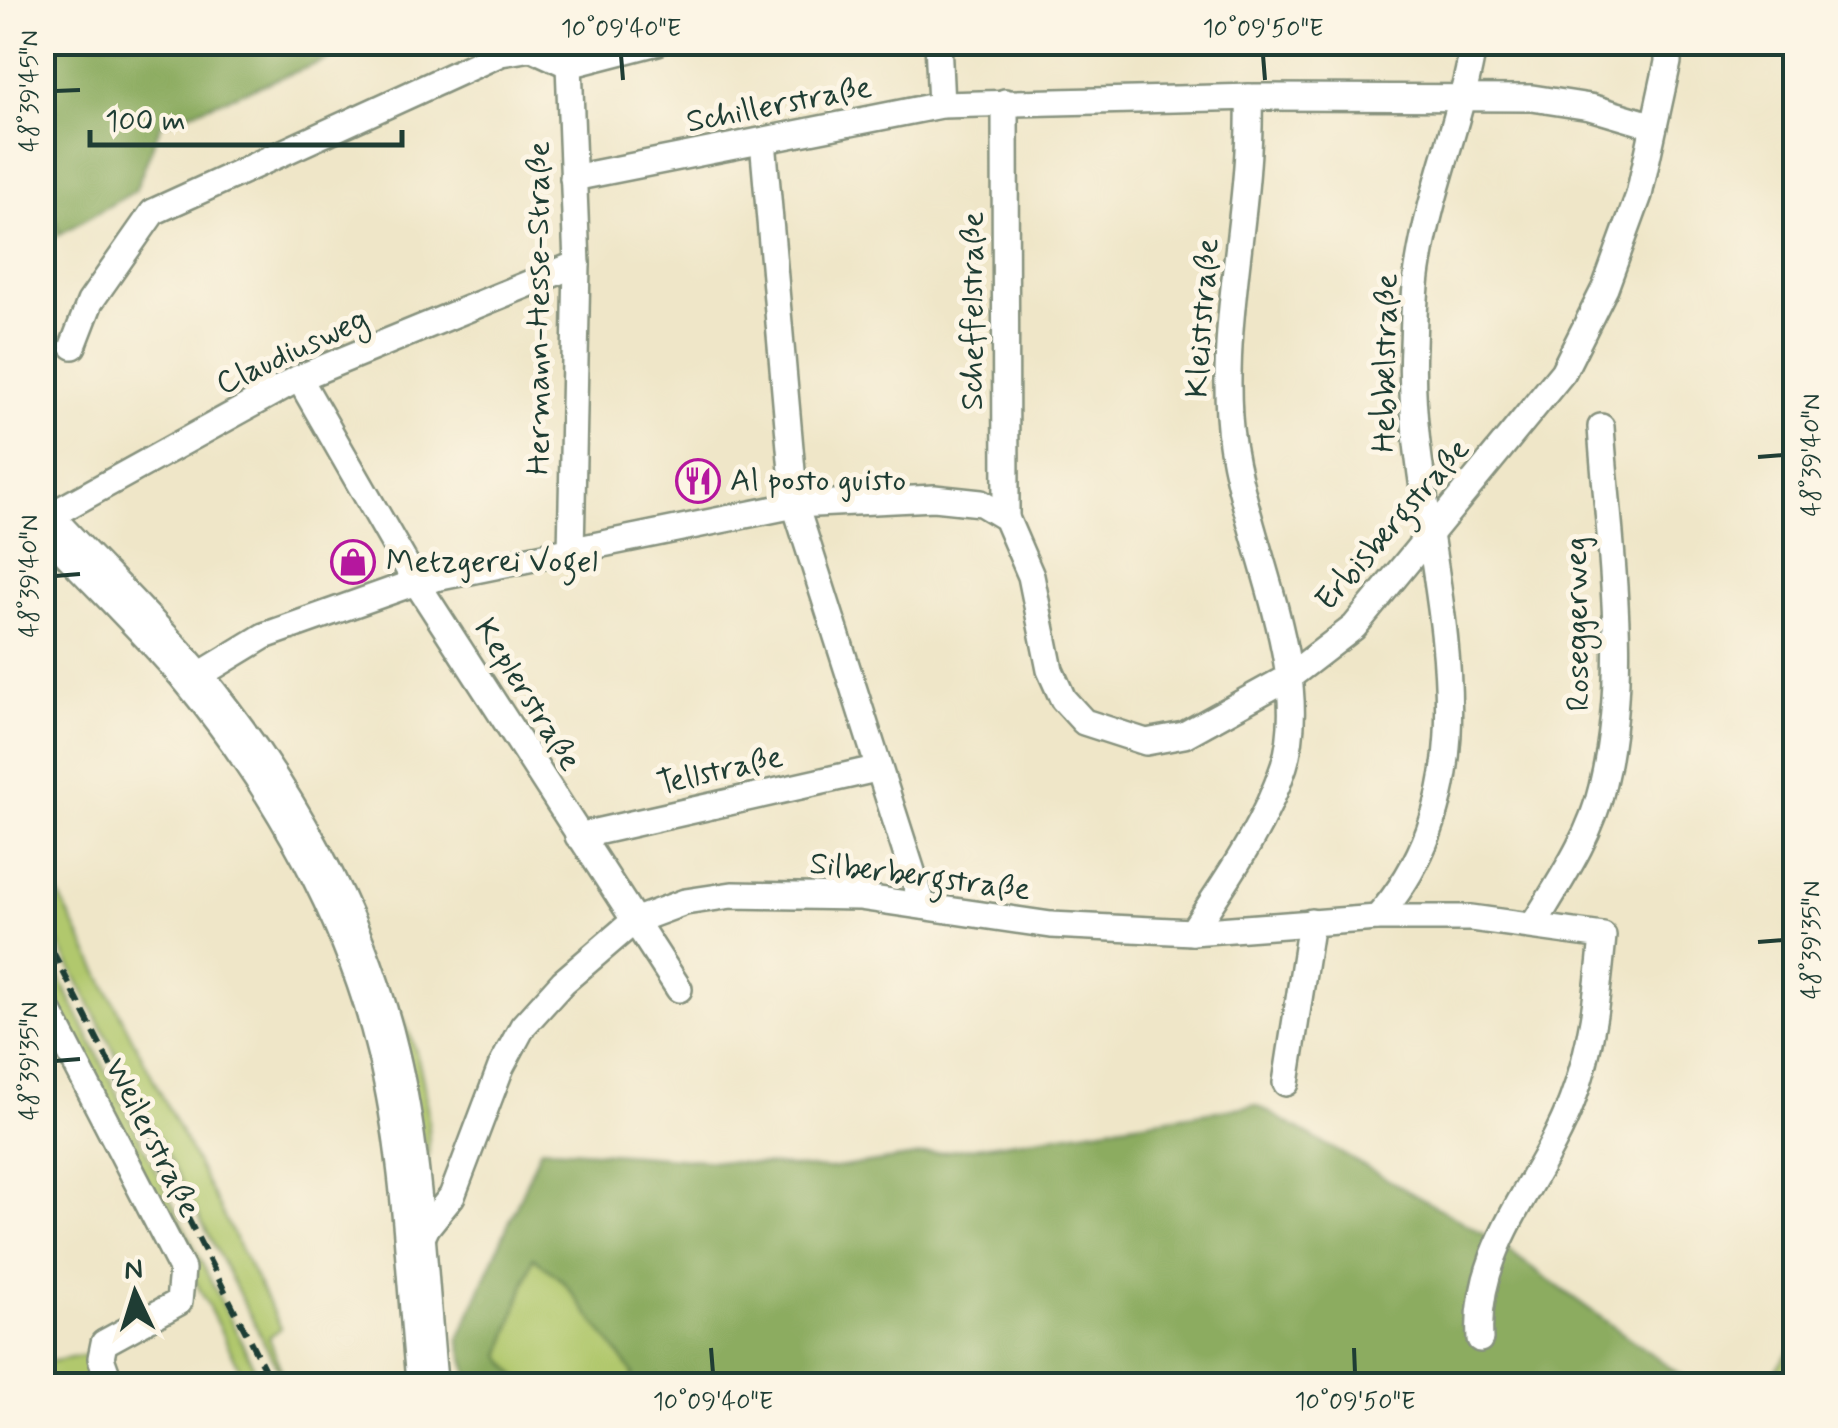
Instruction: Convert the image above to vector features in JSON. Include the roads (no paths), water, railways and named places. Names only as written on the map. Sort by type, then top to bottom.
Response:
[{"type":"main road","points":[[43,518],[193,679],[250,755],[334,901],[367,983],[388,1052],[406,1148],[427,1386]]},
{"type":"street","points":[[73,346],[90,302],[153,212],[501,52],[532,48],[569,64],[658,42]]},
{"type":"street","points":[[938,42],[941,105]]},
{"type":"street","name":"Hebbelstraße","points":[[1377,918],[1415,861],[1442,787],[1448,730],[1446,661],[1432,534],[1419,489],[1412,420],[1419,262],[1465,96],[1474,42]]},
{"type":"street","name":"Erbisbergstraße","points":[[1006,518],[1031,576],[1050,670],[1062,699],[1084,722],[1146,742],[1184,734],[1290,677],[1354,627],[1563,372],[1605,288],[1639,195],[1668,62],[1668,42]]},
{"type":"street","name":"Hermann-Hesse-Straße","points":[[569,64],[577,264],[571,552]]},
{"type":"street","name":"Schillerstraße","points":[[573,178],[941,105],[1465,96],[1551,101],[1654,126]]},
{"type":"street","name":"Kleiststraße","points":[[1192,932],[1257,832],[1284,764],[1292,722],[1290,677],[1248,517],[1229,418],[1229,324],[1251,155],[1249,97]]},
{"type":"street","name":"Scheffelstraße","points":[[1005,102],[1006,518]]},
{"type":"street","points":[[763,141],[794,504],[923,906]]},
{"type":"street","name":"Claudiusweg","points":[[43,518],[299,378],[577,264]]},
{"type":"street","name":"Keplerstraße","points":[[299,378],[416,582],[679,989]]},
{"type":"street","name":"Roseggerweg","points":[[1534,924],[1574,858],[1602,789],[1618,688],[1616,581],[1601,427]]},
{"type":"street","points":[[193,679],[264,636],[416,582],[794,504],[934,498],[981,503],[1006,518]]},
{"type":"street","name":"Tellstraße","points":[[578,836],[876,769]]},
{"type":"street","name":"Silberbergstraße","points":[[414,1255],[426,1227],[452,1196],[501,1067],[523,1026],[564,982],[634,922],[686,902],[732,895],[859,897],[1051,926],[1192,932],[1377,918],[1471,918],[1603,936],[1598,996],[1572,1102],[1499,1234],[1484,1280],[1480,1339]]},
{"type":"street","points":[[1286,1083],[1311,922]]},
{"type":"street","name":"Weilerstraße","points":[[42,998],[182,1269],[179,1302],[104,1343],[101,1358],[111,1386]]},
{"type":"railway","points":[[42,930],[273,1386]]},
{"type":"place","name":"Al posto guisto","points":[[698,481]]},
{"type":"place","name":"Metzgerei Vogel","points":[[353,562]]}]
